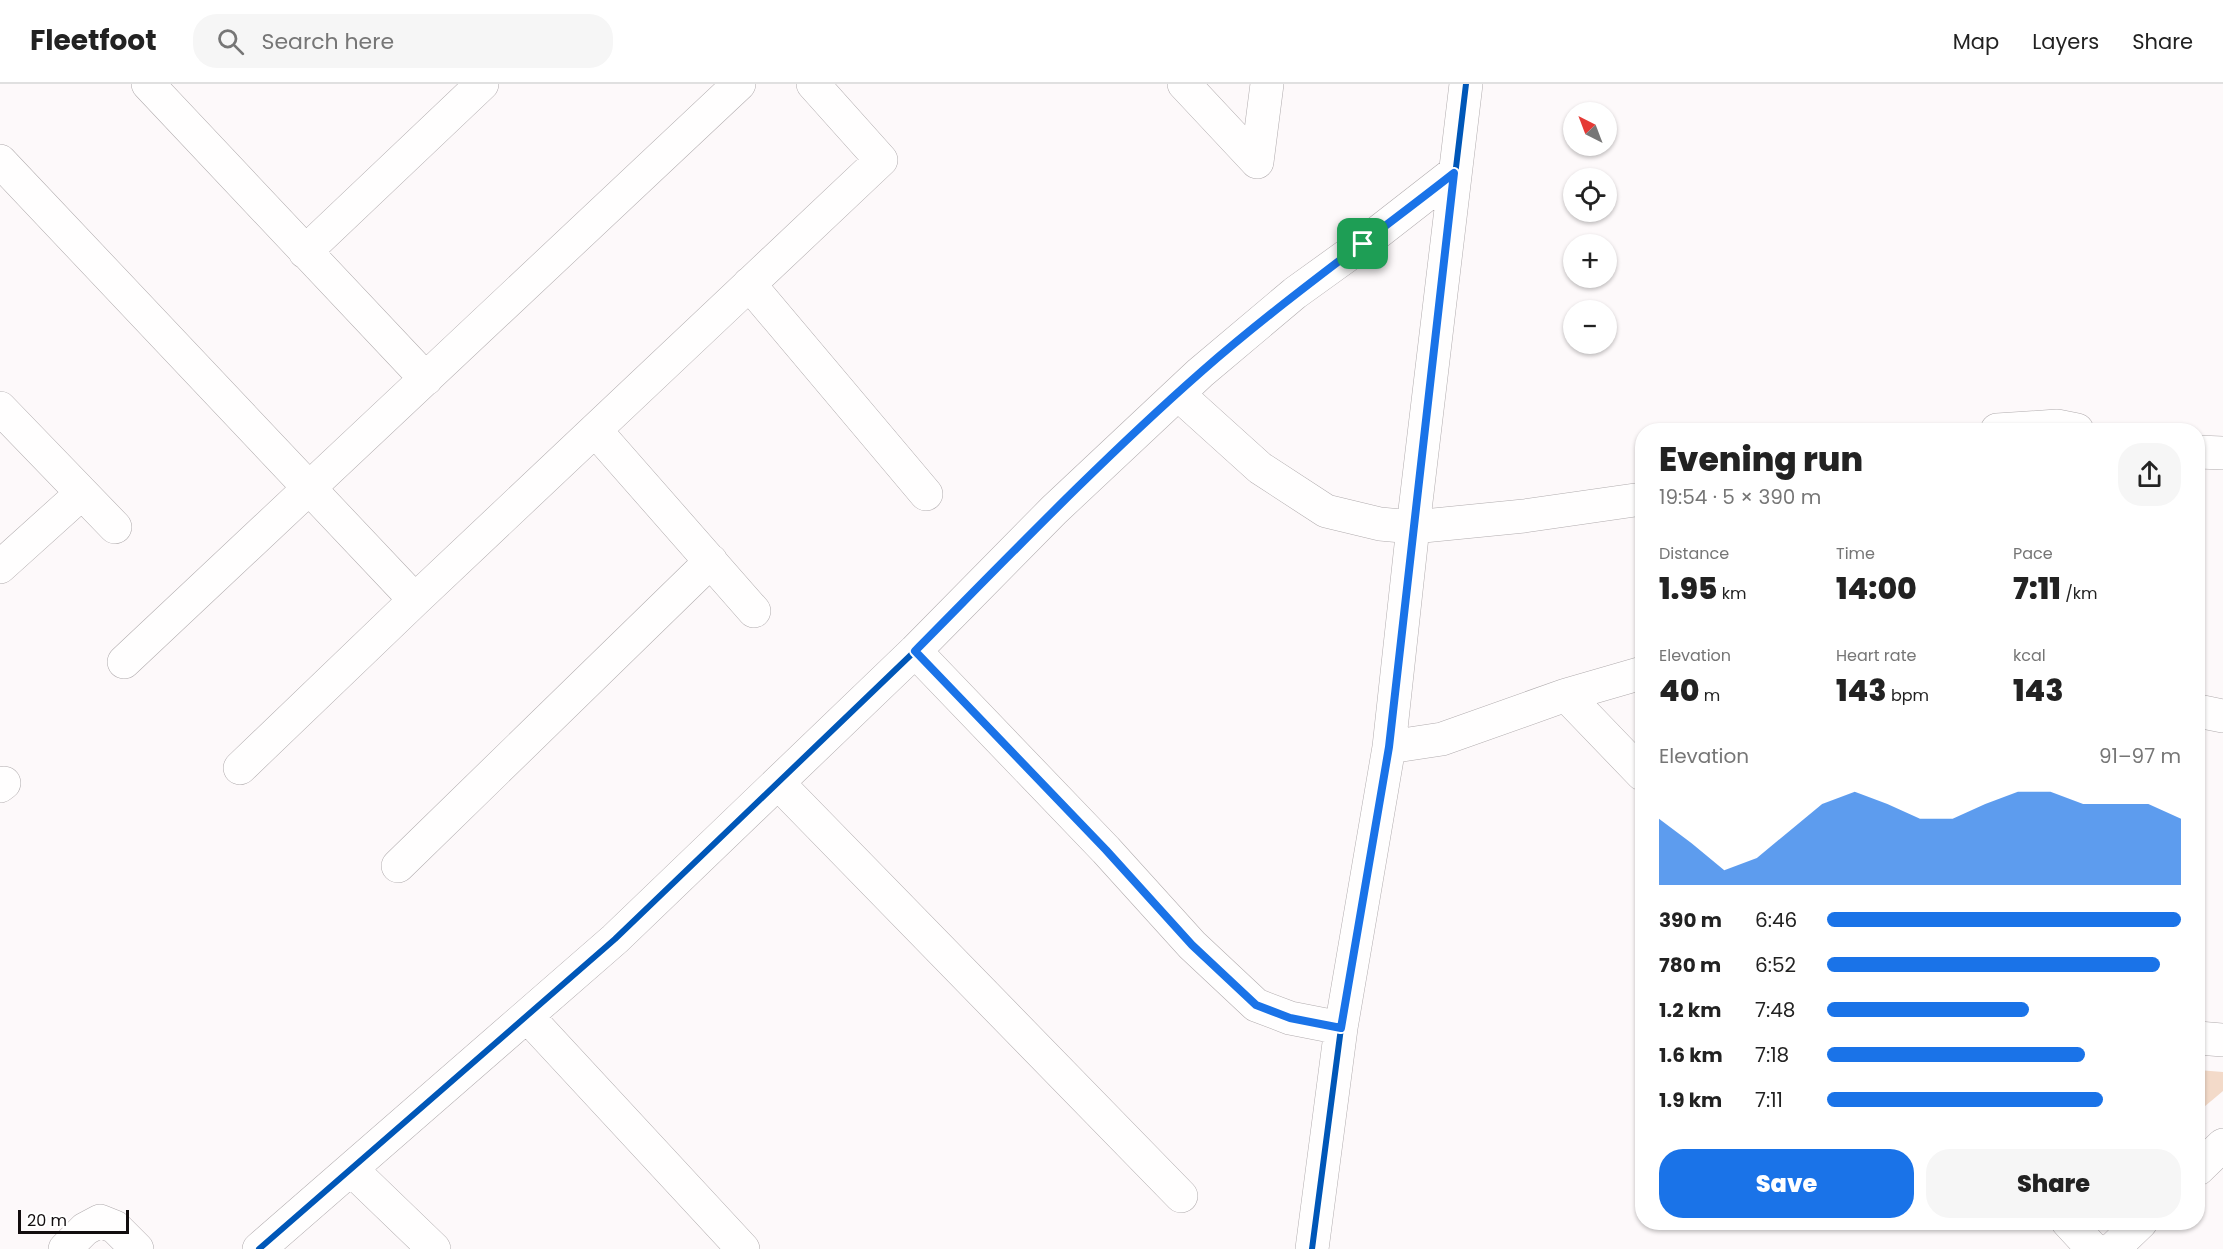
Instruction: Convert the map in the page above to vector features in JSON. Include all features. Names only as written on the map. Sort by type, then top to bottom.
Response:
[{"type":"street","points":[[305,252],[482,84]]},
{"type":"street","points":[[124,662],[739,84]]},
{"type":"street","points":[[240,768],[881,159],[813,84]]},
{"type":"street","points":[[1184,84],[1257,162],[1267,84]]},
{"type":"street","points":[[1312,1249],[1341,1028],[1389,747],[1466,84]]},
{"type":"street","points":[[167,91],[305,252],[426,379]]},
{"type":"street","points":[[0,161],[415,600]]},
{"type":"street","points":[[259,1249],[615,939],[915,651],[1054,510],[1200,373],[1295,293],[1363,244],[1454,173]]},
{"type":"street","points":[[749,284],[926,494]]},
{"type":"street","points":[[1179,394],[1260,468],[1326,511],[1380,524],[1413,527],[1524,516],[1635,500]]},
{"type":"street","points":[[0,408],[115,527]]},
{"type":"street","points":[[595,430],[754,611]]},
{"type":"street","points":[[2205,452],[2223,453]]},
{"type":"street","points":[[0,567],[82,493]]},
{"type":"street","points":[[398,866],[711,561]]},
{"type":"street","points":[[915,651],[1106,850],[1192,945],[1256,1005],[1290,1018],[1341,1028]]},
{"type":"street","points":[[1389,747],[1442,739],[1566,695],[1635,675]]},
{"type":"street","points":[[1566,695],[1635,767]]},
{"type":"street","points":[[2205,712],[2223,716]]},
{"type":"street","points":[[778,783],[1181,1197]]},
{"type":"street","points":[[527,1016],[743,1249]]},
{"type":"street","points":[[2205,1039],[2223,1040]]},
{"type":"street","points":[[2205,1162],[2223,1145]]},
{"type":"street","points":[[351,1169],[434,1249]]},
{"type":"street","points":[[65,1249],[85,1229],[100,1221],[115,1227],[137,1249]]},
{"type":"street","points":[[2075,1230],[2093,1249]]},
{"type":"street","points":[[2113,1249],[2133,1230]]},
{"type":"shaded area","points":[[2205,1071],[2223,1072],[2223,1091],[2205,1106]]},
{"type":"cycle path","points":[[1312,1249],[1341,1028],[1389,747],[1466,84]]},
{"type":"cycle path","points":[[259,1249],[615,939],[915,651],[1054,510],[1200,373],[1295,293],[1363,244],[1454,173]]},
{"type":"route","points":[[1454,173],[1389,747],[1341,1028],[1290,1018],[1256,1005],[1192,945],[1106,850],[915,651],[1054,510],[1200,373],[1295,293],[1363,244],[1454,173]]}]
